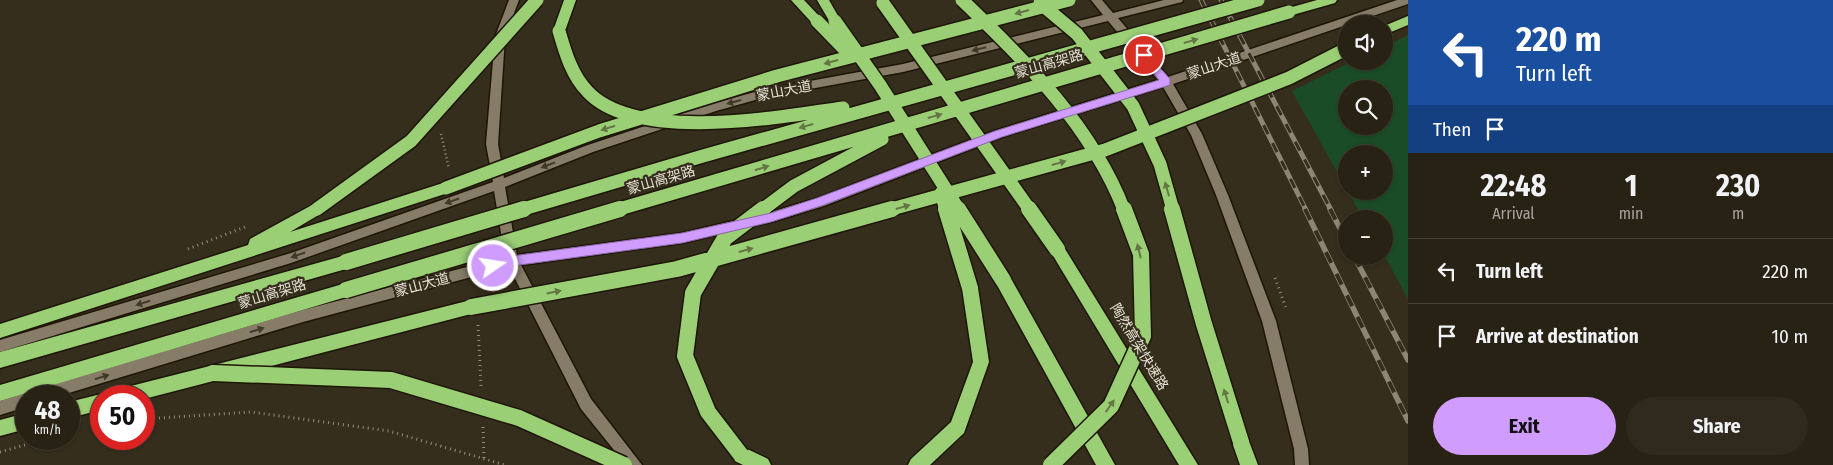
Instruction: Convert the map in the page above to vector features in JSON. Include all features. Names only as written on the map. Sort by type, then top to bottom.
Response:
[{"type":"highway","points":[[227,260],[317,209],[411,141],[466,82],[537,0]]},
{"type":"highway","points":[[570,0],[559,31],[569,64],[593,97],[633,116],[676,122],[751,121],[904,99]]},
{"type":"highway","points":[[797,0],[880,85]]},
{"type":"highway","points":[[823,0],[880,85],[1003,280],[1106,465]]},
{"type":"highway","points":[[962,0],[998,33],[1058,98],[1113,181],[1141,254],[1143,336],[1111,406],[1051,465]]},
{"type":"highway","points":[[1037,0],[1077,34],[1133,106],[1160,164],[1204,324],[1249,465]]},
{"type":"highway","points":[[0,331],[227,260],[446,188],[609,128],[777,76],[1069,0]]},
{"type":"highway","name":"蒙山高架路","points":[[0,360],[346,262],[693,159],[1258,0]]},
{"type":"highway","name":"蒙山高架路","points":[[0,393],[1331,0]]},
{"type":"highway","name":"陶然高架快速路","points":[[882,1],[1057,249],[1189,465]]},
{"type":"highway","points":[[1393,27],[1408,20]]},
{"type":"highway","points":[[155,388],[471,307],[677,269],[853,222],[1105,150],[1289,78],[1338,53]]},
{"type":"highway","points":[[762,465],[742,455],[708,412],[685,356],[693,293],[725,238],[794,186],[914,122]]},
{"type":"highway","points":[[918,465],[958,427],[981,362],[970,288],[935,174]]},
{"type":"highway","points":[[213,373],[391,380],[519,418],[624,465]]},
{"type":"highway","points":[[0,428],[15,424]]},
{"type":"main road","points":[[514,0],[500,38],[492,144],[512,261],[586,404],[635,465]]},
{"type":"main road","points":[[1096,0],[1111,15],[1166,82],[1196,134],[1222,195],[1269,321],[1301,449],[1302,465]]},
{"type":"main road","name":"蒙山大道","points":[[0,346],[291,258],[498,185],[589,149],[714,107],[766,93],[902,68],[1178,0]]},
{"type":"main road","points":[[1380,0],[1392,5]]},
{"type":"main road","name":"蒙山大道","points":[[74,385],[303,316],[512,261],[682,238],[771,217],[820,202],[998,134],[1166,82],[1408,0]]},
{"type":"main road","points":[[0,408],[15,403]]},
{"type":"path","points":[[187,250],[248,225]]},
{"type":"path","points":[[155,418],[251,412],[389,431],[505,465]]},
{"type":"path","points":[[0,452],[15,448]]},
{"type":"green space","points":[[1408,35],[1408,299],[1389,265],[1393,265],[1393,210],[1358,210],[1353,200],[1393,200],[1393,145],[1338,145],[1338,174],[1292,91],[1338,68],[1338,70],[1393,70],[1393,42]]},
{"type":"railway","points":[[1201,0],[1306,210]]},
{"type":"railway","points":[[1221,0],[1331,210]]},
{"type":"railway","points":[[1305,209],[1408,421]]},
{"type":"railway","points":[[1330,209],[1338,224]]},
{"type":"railway","points":[[1359,265],[1408,360]]},
{"type":"route","points":[[493,266],[512,261],[591,252],[682,238],[771,217],[820,202],[998,134],[1166,82],[1144,55]]}]
